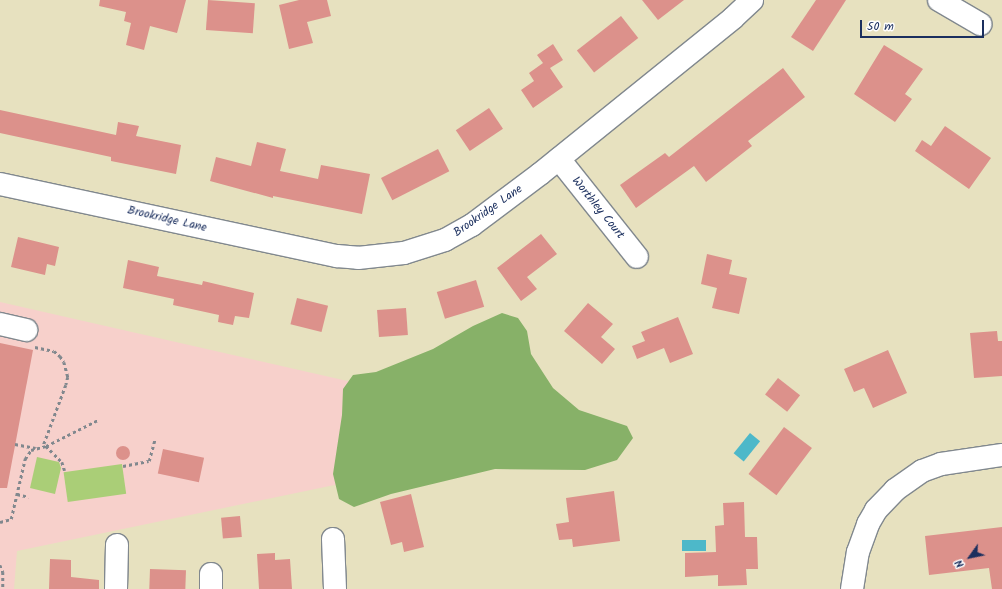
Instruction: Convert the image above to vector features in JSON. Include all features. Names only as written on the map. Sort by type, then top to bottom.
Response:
[{"type":"street","name":"Brookridge Lane","points":[[0,184],[134,212],[263,242],[337,256],[358,258],[404,253],[445,240],[472,225],[559,158],[733,18],[752,0]]},
{"type":"street","points":[[939,0],[980,24]]},
{"type":"street","name":"Worthley Court","points":[[559,158],[637,257]]},
{"type":"street","points":[[0,324],[29,338]]},
{"type":"street","points":[[852,589],[858,552],[868,524],[876,510],[895,490],[913,476],[941,464],[1002,456]]},
{"type":"street","points":[[333,539],[334,589]]},
{"type":"street","points":[[116,589],[117,545]]},
{"type":"path","points":[[29,338],[54,351],[60,356],[67,370],[68,377],[42,447]]},
{"type":"path","points":[[0,522],[11,519],[25,459],[31,450],[46,446],[98,420]]},
{"type":"path","points":[[123,466],[149,461],[155,438]]},
{"type":"path","points":[[15,444],[36,448]]},
{"type":"path","points":[[46,446],[62,462],[65,471]]},
{"type":"path","points":[[17,494],[29,497]]},
{"type":"path","points":[[0,565],[3,572],[3,589]]},
{"type":"shaded area","points":[[0,302],[624,444],[344,483],[17,551],[14,589],[0,589]]},
{"type":"green space","points":[[502,313],[518,318],[527,331],[531,354],[553,388],[579,410],[627,426],[633,438],[617,460],[585,470],[495,469],[391,494],[354,507],[339,499],[333,474],[342,415],[343,389],[353,375],[376,372],[433,349],[473,326]]},
{"type":"green space","points":[[37,457],[59,462],[61,468],[55,494],[30,488]]},
{"type":"green space","points":[[122,464],[126,494],[68,502],[64,472]]},
{"type":"water","points":[[750,433],[760,441],[744,461],[734,453]]},
{"type":"water","points":[[682,540],[706,540],[706,551],[682,551]]},
{"type":"building","points":[[100,0],[186,0],[177,33],[150,26],[144,50],[126,45],[131,23],[124,21],[126,12],[99,6]]},
{"type":"building","points":[[208,0],[255,3],[253,33],[206,30]]},
{"type":"building","points":[[299,0],[327,0],[331,16],[307,22],[313,43],[289,49],[279,5]]},
{"type":"building","points":[[642,0],[684,0],[658,20]]},
{"type":"building","points":[[816,0],[846,0],[813,51],[791,37]]},
{"type":"building","points":[[621,16],[638,38],[594,73],[577,50]]},
{"type":"building","points":[[553,44],[563,60],[550,68],[563,87],[533,108],[521,90],[534,81],[529,73],[543,63],[537,55]]},
{"type":"building","points":[[884,45],[923,69],[905,94],[912,99],[895,122],[854,94]]},
{"type":"building","points":[[783,68],[805,97],[748,141],[752,146],[706,182],[694,166],[636,208],[620,185],[665,153],[669,157]]},
{"type":"building","points":[[489,108],[503,129],[470,151],[456,130]]},
{"type":"building","points":[[0,110],[116,135],[118,122],[139,126],[136,136],[181,145],[176,174],[111,161],[111,157],[0,133]]},
{"type":"building","points":[[945,126],[991,158],[969,189],[915,151],[922,140],[931,146]]},
{"type":"building","points":[[257,142],[286,149],[280,171],[318,179],[321,165],[370,174],[362,214],[273,196],[273,198],[210,181],[216,157],[251,166]]},
{"type":"building","points":[[438,149],[449,171],[392,200],[381,178]]},
{"type":"building","points":[[541,234],[557,254],[527,277],[537,289],[521,301],[497,268]]},
{"type":"building","points":[[18,237],[59,247],[55,266],[47,264],[45,275],[11,267]]},
{"type":"building","points":[[707,254],[732,260],[729,274],[747,278],[739,314],[712,308],[717,288],[701,284]]},
{"type":"building","points":[[128,260],[159,267],[157,276],[202,285],[203,281],[254,293],[249,318],[235,316],[233,325],[218,322],[219,315],[173,305],[174,299],[123,288]]},
{"type":"building","points":[[476,280],[484,307],[445,319],[437,292]]},
{"type":"building","points":[[297,298],[328,306],[322,332],[290,324]]},
{"type":"building","points":[[588,303],[613,324],[601,337],[615,349],[602,364],[564,331]]},
{"type":"building","points":[[406,308],[408,335],[379,337],[377,310]]},
{"type":"building","points":[[678,317],[693,354],[670,363],[664,348],[637,359],[632,346],[645,341],[641,332]]},
{"type":"building","points":[[997,331],[998,341],[1002,341],[1002,376],[974,378],[970,333]]},
{"type":"building","points":[[0,343],[33,350],[7,488],[0,488]]},
{"type":"building","points":[[888,350],[907,393],[873,408],[864,388],[854,392],[844,369]]},
{"type":"building","points":[[778,378],[800,395],[787,412],[765,395]]},
{"type":"building","points":[[784,427],[812,448],[776,495],[748,474]]},
{"type":"building","points":[[120,446],[126,446],[130,450],[130,456],[126,460],[120,460],[116,456],[116,450]]},
{"type":"building","points":[[163,449],[204,458],[199,482],[158,473]]},
{"type":"building","points":[[614,491],[620,541],[573,547],[572,539],[559,540],[556,524],[569,522],[566,498]]},
{"type":"building","points":[[411,494],[424,547],[404,552],[402,542],[391,545],[380,502]]},
{"type":"building","points":[[744,502],[745,537],[757,537],[758,569],[746,569],[747,585],[718,586],[718,575],[685,577],[685,553],[716,552],[715,526],[724,525],[723,503]]},
{"type":"building","points":[[240,516],[242,537],[223,539],[221,518]]},
{"type":"building","points":[[1002,527],[1002,589],[992,589],[989,568],[929,575],[925,536]]},
{"type":"building","points":[[275,553],[275,560],[290,559],[292,589],[259,589],[257,554]]},
{"type":"building","points":[[50,559],[71,560],[71,577],[99,580],[99,589],[49,589]]},
{"type":"building","points":[[150,569],[186,570],[185,589],[149,589]]}]
